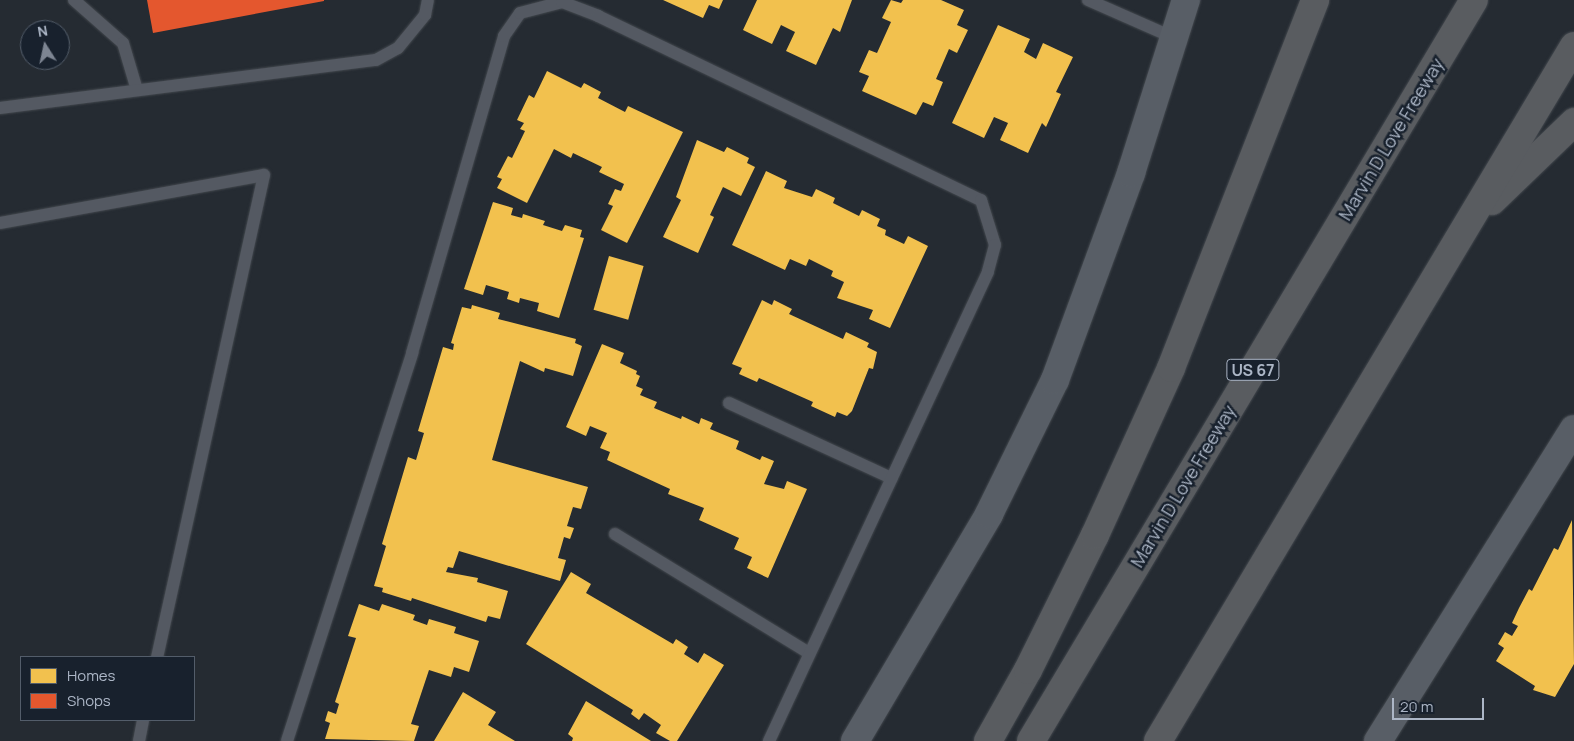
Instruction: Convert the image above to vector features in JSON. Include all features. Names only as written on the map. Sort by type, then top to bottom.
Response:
[{"type":"highway","points":[[988,741],[1028,670],[1095,535],[1171,368],[1315,0]]},
{"type":"highway","name":"Marvin D Love Freeway","points":[[1031,741],[1474,0]]},
{"type":"highway","points":[[1158,741],[1574,46]]},
{"type":"highway","points":[[1464,228],[1574,122]]},
{"type":"main road","points":[[855,741],[989,514],[1055,380],[1100,261],[1186,0]]},
{"type":"main road","points":[[1378,741],[1574,429]]},
{"type":"lane","points":[[74,0],[123,43],[137,90]]},
{"type":"lane","points":[[0,108],[376,60],[398,48],[425,15],[428,0]]},
{"type":"lane","points":[[1088,0],[1174,38]]},
{"type":"lane","points":[[287,741],[412,353],[504,36],[520,14],[562,2],[598,16],[981,200],[995,245],[988,272],[768,741]]},
{"type":"lane","points":[[0,223],[264,175],[157,656]]},
{"type":"lane","points":[[729,403],[891,478]]},
{"type":"lane","points":[[615,534],[810,653]]},
{"type":"lane","points":[[138,741],[143,721]]},
{"type":"building: Homes","points":[[663,0],[723,0],[719,9],[709,5],[703,18]]},
{"type":"building: Homes","points":[[757,0],[852,0],[840,32],[833,28],[816,65],[786,51],[795,32],[781,25],[772,44],[743,30]]},
{"type":"building: Homes","points":[[891,0],[901,3],[903,0],[941,0],[964,10],[957,25],[968,30],[957,53],[949,49],[936,79],[943,82],[933,106],[923,102],[916,115],[862,91],[869,76],[859,72],[869,50],[877,53],[891,22],[882,18]]},
{"type":"building: Homes","points":[[998,25],[1030,39],[1024,52],[1036,59],[1043,43],[1073,57],[1056,92],[1061,94],[1046,127],[1042,123],[1028,153],[1000,140],[1008,123],[994,117],[984,138],[952,123]]},
{"type":"building: Homes","points":[[547,71],[581,88],[584,83],[601,92],[598,98],[625,112],[628,106],[683,132],[627,243],[601,230],[613,206],[608,204],[615,189],[621,191],[624,184],[599,172],[602,167],[573,153],[571,158],[554,149],[527,203],[497,188],[502,179],[497,177],[508,156],[512,158],[525,131],[520,129],[524,123],[517,120],[529,95],[534,98]]},
{"type":"building: Homes","points":[[697,140],[724,152],[727,147],[749,158],[747,163],[755,167],[741,196],[723,187],[710,215],[714,217],[698,253],[663,237],[681,200],[676,197]]},
{"type":"building: Homes","points":[[766,171],[787,181],[784,188],[812,197],[816,189],[835,198],[833,203],[859,216],[862,210],[880,219],[877,226],[886,230],[885,235],[904,244],[908,236],[928,246],[890,328],[869,319],[873,310],[837,298],[844,282],[831,276],[833,271],[809,259],[806,266],[790,259],[785,270],[732,245]]},
{"type":"building: Homes","points":[[493,202],[513,208],[511,215],[522,218],[523,214],[545,221],[543,225],[562,231],[565,225],[582,230],[580,237],[584,238],[559,318],[537,311],[539,303],[520,298],[519,303],[507,299],[509,292],[486,285],[483,295],[464,289]]},
{"type":"building: Homes","points":[[609,256],[644,266],[628,320],[594,310]]},
{"type":"building: Homes","points":[[762,300],[772,305],[774,300],[792,309],[789,314],[843,339],[846,332],[869,343],[867,347],[877,352],[873,369],[869,368],[852,411],[847,416],[837,412],[835,417],[811,406],[813,402],[759,378],[757,382],[739,374],[742,368],[732,364]]},
{"type":"building: Homes","points":[[472,305],[500,313],[498,319],[576,339],[575,343],[582,346],[573,376],[545,368],[544,372],[520,361],[492,460],[588,487],[581,509],[573,507],[567,526],[574,528],[570,539],[564,537],[558,558],[566,560],[560,581],[459,551],[453,568],[448,567],[446,572],[478,578],[477,582],[508,591],[500,619],[488,616],[486,622],[412,598],[411,601],[382,592],[383,588],[374,586],[386,546],[382,544],[408,457],[416,460],[424,433],[418,431],[443,347],[453,350],[454,344],[451,343],[462,307],[471,309]]},
{"type":"building: Homes","points":[[602,344],[624,353],[620,363],[637,371],[636,374],[640,376],[636,386],[643,389],[640,395],[657,402],[654,408],[681,419],[682,416],[699,424],[701,418],[713,423],[710,429],[739,441],[736,449],[760,460],[762,456],[774,461],[764,484],[784,489],[787,481],[807,489],[768,578],[747,568],[752,557],[734,549],[739,538],[699,520],[704,508],[668,494],[670,489],[607,460],[610,452],[600,448],[607,433],[590,426],[586,436],[566,427]]},
{"type":"building: Homes","points":[[1572,520],[1574,664],[1555,697],[1533,690],[1535,686],[1496,661],[1504,648],[1498,644],[1505,632],[1512,636],[1518,626],[1512,623],[1519,608],[1529,589],[1532,591],[1554,548],[1558,550]]},
{"type":"building: Homes","points":[[571,572],[591,584],[586,593],[673,644],[676,639],[688,647],[684,654],[698,663],[704,653],[724,665],[677,741],[670,741],[656,733],[661,725],[644,713],[639,720],[631,714],[633,710],[526,644]]},
{"type":"building: Homes","points":[[359,604],[379,611],[382,604],[415,615],[413,620],[427,625],[429,619],[456,627],[454,633],[479,641],[469,672],[454,667],[451,677],[429,670],[411,724],[419,726],[414,741],[325,739],[330,723],[325,721],[328,711],[336,714],[339,704],[335,702],[356,638],[348,636]]},
{"type":"building: Homes","points":[[463,692],[496,712],[488,725],[515,741],[434,741]]},
{"type":"building: Homes","points":[[586,701],[651,741],[572,741],[573,738],[568,734]]},
{"type":"building: Shops","points":[[147,0],[324,0],[324,1],[153,33]]}]
